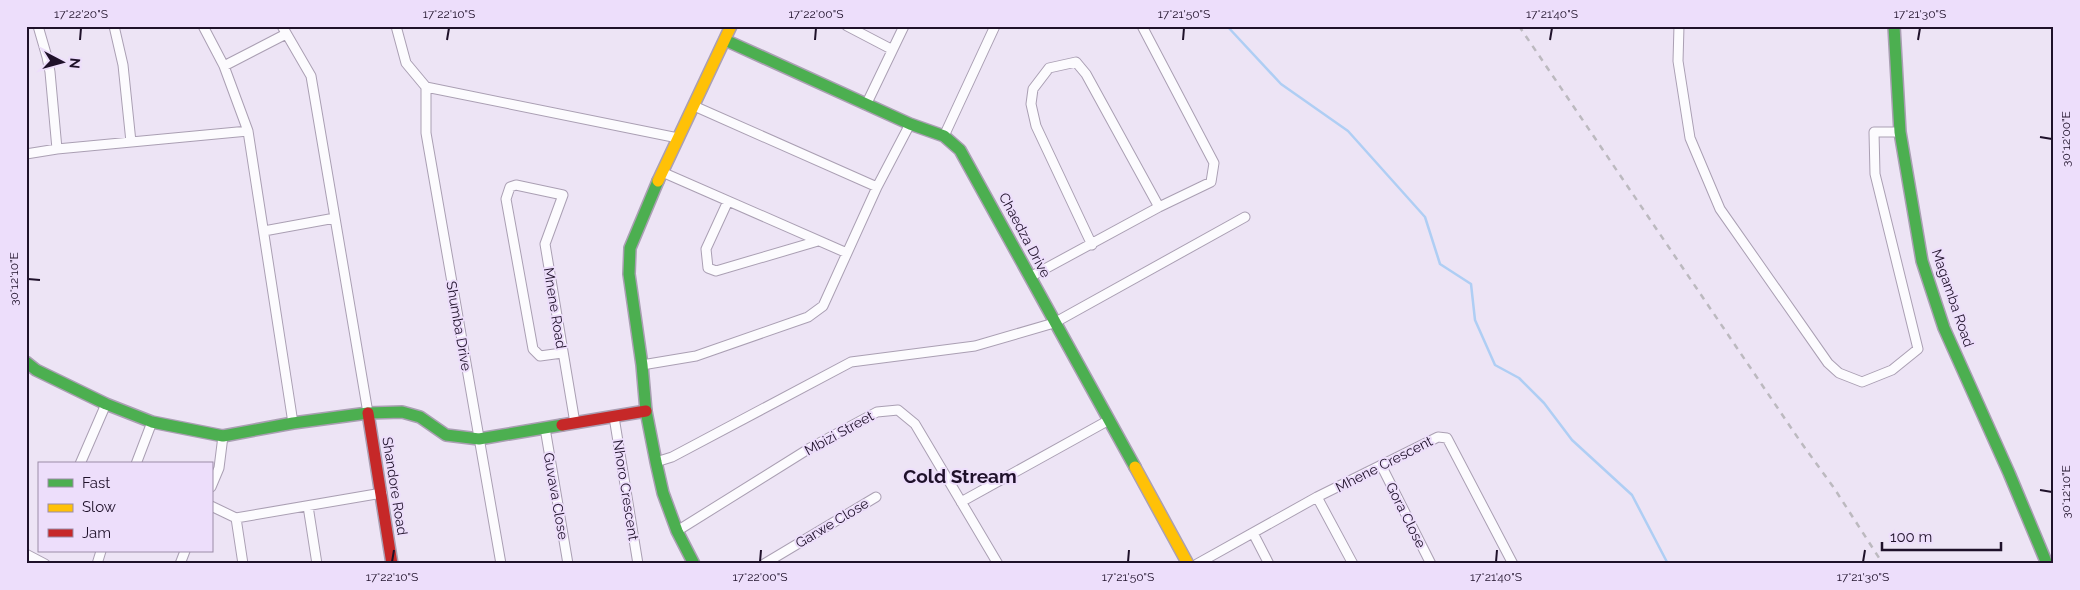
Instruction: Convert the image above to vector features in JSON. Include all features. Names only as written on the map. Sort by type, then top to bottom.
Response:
[{"type":"main road","points":[[694,564],[677,532],[663,493],[656,462],[646,411],[642,365],[629,274],[630,248],[662,172],[731,26]]},
{"type":"main road","name":"Magamba Road","points":[[1894,26],[1900,132],[1922,261],[1944,328],[2010,473],[2047,564]]},
{"type":"main road","name":"Chaedza Drive","points":[[725,40],[866,105],[944,136],[960,150],[1188,564]]},
{"type":"main road","points":[[26,362],[36,370],[106,404],[152,422],[223,436],[293,423],[368,413],[402,412],[420,417],[446,435],[478,439],[646,411]]},
{"type":"main road","name":"Shandore Road","points":[[368,413],[392,564]]},
{"type":"street","points":[[38,26],[49,65],[57,149]]},
{"type":"street","points":[[114,26],[124,65],[131,142]]},
{"type":"street","points":[[203,26],[224,66],[248,131],[293,423]]},
{"type":"street","points":[[396,26],[406,63],[426,87],[678,138]]},
{"type":"street","points":[[847,26],[892,49]]},
{"type":"street","points":[[866,105],[904,26]]},
{"type":"street","points":[[944,136],[995,26]]},
{"type":"street","points":[[1030,277],[1159,207],[1211,182],[1214,162],[1142,26]]},
{"type":"street","points":[[1679,26],[1678,61],[1690,138],[1720,209],[1828,363],[1839,373],[1862,382],[1892,370],[1918,349],[1875,174],[1874,132],[1900,132]]},
{"type":"street","points":[[224,66],[284,30],[311,76],[368,413]]},
{"type":"street","points":[[1092,245],[1036,126],[1030,104],[1033,89],[1049,68],[1076,62],[1086,74],[1159,207]]},
{"type":"street","name":"Shumba Drive","points":[[426,87],[426,133],[501,564]]},
{"type":"street","points":[[694,106],[877,187]]},
{"type":"street","points":[[642,365],[696,356],[808,317],[823,306],[877,187],[910,124]]},
{"type":"street","points":[[26,154],[57,149],[248,131]]},
{"type":"street","points":[[662,172],[847,253]]},
{"type":"street","name":"Mnene Road","points":[[562,353],[540,356],[533,348],[506,199],[510,187],[516,185],[563,196],[545,244],[575,423]]},
{"type":"street","points":[[728,201],[706,249],[708,268],[716,271],[818,241]]},
{"type":"street","points":[[656,462],[672,457],[851,362],[975,346],[1054,323],[1244,217]]},
{"type":"street","points":[[264,232],[335,218]]},
{"type":"street","points":[[81,462],[106,404]]},
{"type":"street","name":"Mbizi Street","points":[[677,532],[810,448],[877,412],[898,410],[915,424],[998,564]]},
{"type":"street","name":"Nhoro Crescent","points":[[614,416],[638,564]]},
{"type":"street","points":[[960,502],[1108,420]]},
{"type":"street","points":[[137,462],[152,422]]},
{"type":"street","name":"Guvava Close","points":[[545,428],[568,564]]},
{"type":"street","points":[[212,485],[219,468],[223,436]]},
{"type":"street","name":"Mhene Crescent","points":[[1196,564],[1317,497],[1438,437],[1447,438],[1513,564]]},
{"type":"street","name":"Gora Close","points":[[1381,466],[1431,564]]},
{"type":"street","points":[[212,506],[236,518],[382,493]]},
{"type":"street","name":"Garwe Close","points":[[764,564],[876,497]]},
{"type":"street","points":[[1317,497],[1353,564]]},
{"type":"street","points":[[308,506],[317,564]]},
{"type":"street","points":[[236,518],[243,564]]},
{"type":"street","points":[[1253,533],[1269,564]]},
{"type":"street","points":[[97,564],[102,552]]},
{"type":"street","points":[[180,564],[185,552]]},
{"type":"street","points":[[26,554],[42,562]]},
{"type":"waterway","points":[[1227,26],[1281,84],[1348,131],[1425,217],[1440,264],[1471,284],[1475,320],[1495,365],[1519,378],[1544,403],[1572,440],[1632,495],[1668,564]]},
{"type":"railway","points":[[1519,26],[1800,441],[1834,488],[1883,564]]},
{"type":"traffic: fast","points":[[1894,26],[1900,132],[1922,261],[1944,328],[2009,473],[2047,564]]},
{"type":"traffic: fast","points":[[725,40],[910,124],[944,136],[960,150],[1135,467]]},
{"type":"traffic: fast","points":[[658,181],[630,248],[629,274],[642,365],[646,411],[656,462],[663,493],[677,531],[694,564]]},
{"type":"traffic: fast","points":[[26,362],[36,370],[106,404],[152,422],[223,436],[293,423],[368,413],[402,412],[420,417],[446,435],[479,439],[562,425]]},
{"type":"traffic: slow","points":[[658,181],[731,26]]},
{"type":"traffic: slow","points":[[1135,467],[1188,564]]},
{"type":"traffic: jam","points":[[562,425],[646,411]]},
{"type":"traffic: jam","points":[[368,413],[392,564]]},
{"type":"district","name":"Cold Stream","points":[[960,476]]}]
